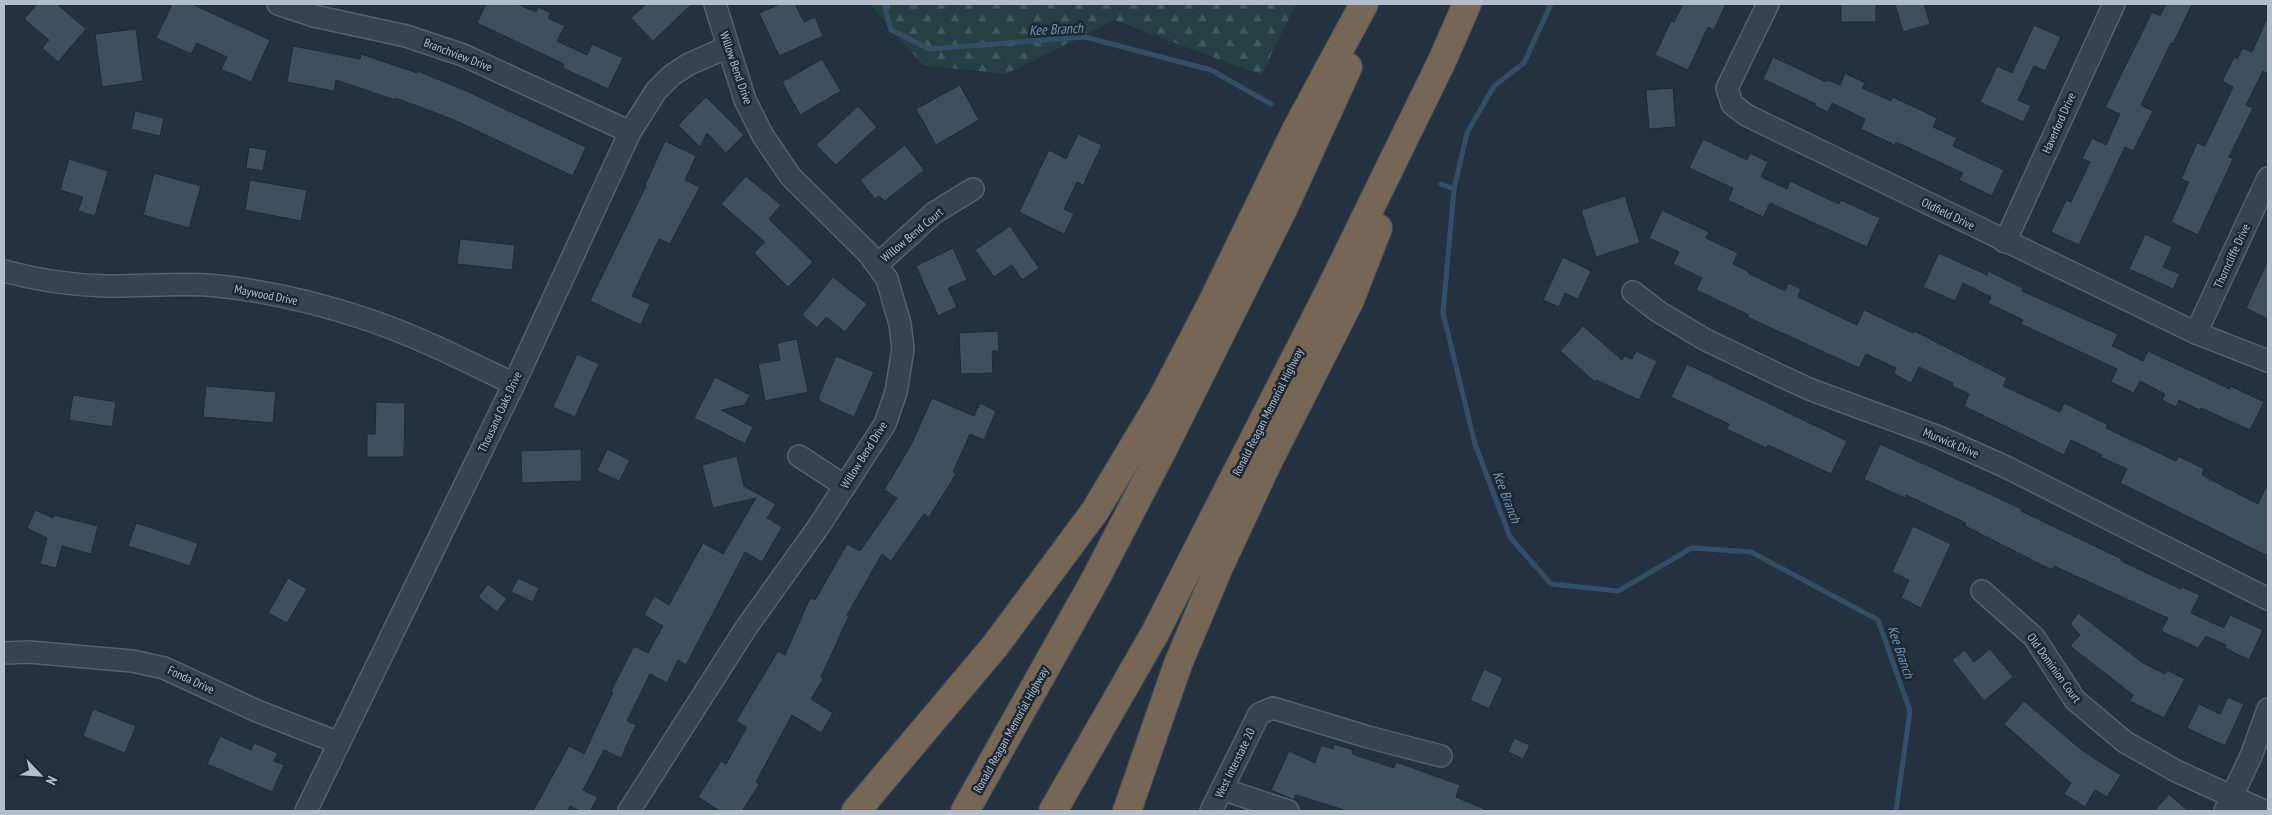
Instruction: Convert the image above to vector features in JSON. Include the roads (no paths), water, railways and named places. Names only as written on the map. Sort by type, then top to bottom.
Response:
[{"type":"highway","points":[[856,811],[995,646],[1095,511],[1162,399],[1211,305],[1296,130],[1364,4]]},
{"type":"highway","name":"Ronald Reagan Memorial Highway","points":[[965,811],[1096,578],[1234,309],[1328,114],[1375,4]]},
{"type":"highway","name":"Ronald Reagan Memorial Highway","points":[[1053,811],[1155,634],[1330,290],[1442,61],[1467,4]]},
{"type":"highway","points":[[1127,811],[1178,664],[1215,575],[1266,466],[1350,300],[1442,61]]},
{"type":"street","name":"Branchview Drive","points":[[278,4],[314,16],[406,36],[463,55],[630,132]]},
{"type":"street","name":"Willow Bend Drive","points":[[629,811],[746,628],[819,526],[885,424],[896,392],[903,349],[900,324],[887,279],[868,253],[791,177],[763,136],[745,100],[715,4]]},
{"type":"street","name":"Oldfield Drive","points":[[1768,4],[1727,88],[1732,104],[1746,115],[2196,333],[2268,361]]},
{"type":"street","name":"Haverford Drive","points":[[2005,242],[2114,4]]},
{"type":"street","name":"Thousand Oaks Drive","points":[[306,811],[339,743],[356,713],[514,384],[630,132],[656,91],[672,75],[689,64],[728,47]]},
{"type":"street","name":"Thorncliffe Drive","points":[[2196,333],[2268,178]]},
{"type":"street","name":"Willow Bend Court","points":[[877,265],[934,214],[973,189]]},
{"type":"street","name":"Maywood Drive","points":[[4,271],[57,282],[105,286],[190,284],[220,286],[287,298],[368,319],[427,343],[514,384]]},
{"type":"street","name":"Murwick Drive","points":[[1633,292],[1659,312],[1706,340],[1809,389],[1939,437],[2004,466],[2268,599]]},
{"type":"street","points":[[799,456],[845,486]]},
{"type":"street","name":"Old Dominion Court","points":[[1982,591],[2034,636],[2074,700],[2125,742],[2229,804],[2264,811]]},
{"type":"street","name":"Fonda Drive","points":[[4,653],[45,653],[132,662],[164,668],[257,711],[339,743]]},
{"type":"street","name":"West Interstate 20","points":[[1211,811],[1259,714],[1273,708],[1287,710],[1368,737],[1441,756]]},
{"type":"street","points":[[2229,804],[2251,756],[2268,709]]},
{"type":"street","points":[[1222,789],[1288,811]]},
{"type":"waterway","name":"Kee Branch","points":[[884,4],[891,30],[929,49],[1085,37],[1211,70],[1271,104]]},
{"type":"waterway","name":"Kee Branch","points":[[1551,4],[1524,63],[1494,86],[1467,133],[1454,189],[1443,313],[1475,444],[1510,537],[1551,584],[1618,591],[1692,548],[1751,552],[1878,620],[1910,711],[1896,811]]},
{"type":"waterway","points":[[1441,184],[1454,189]]}]
